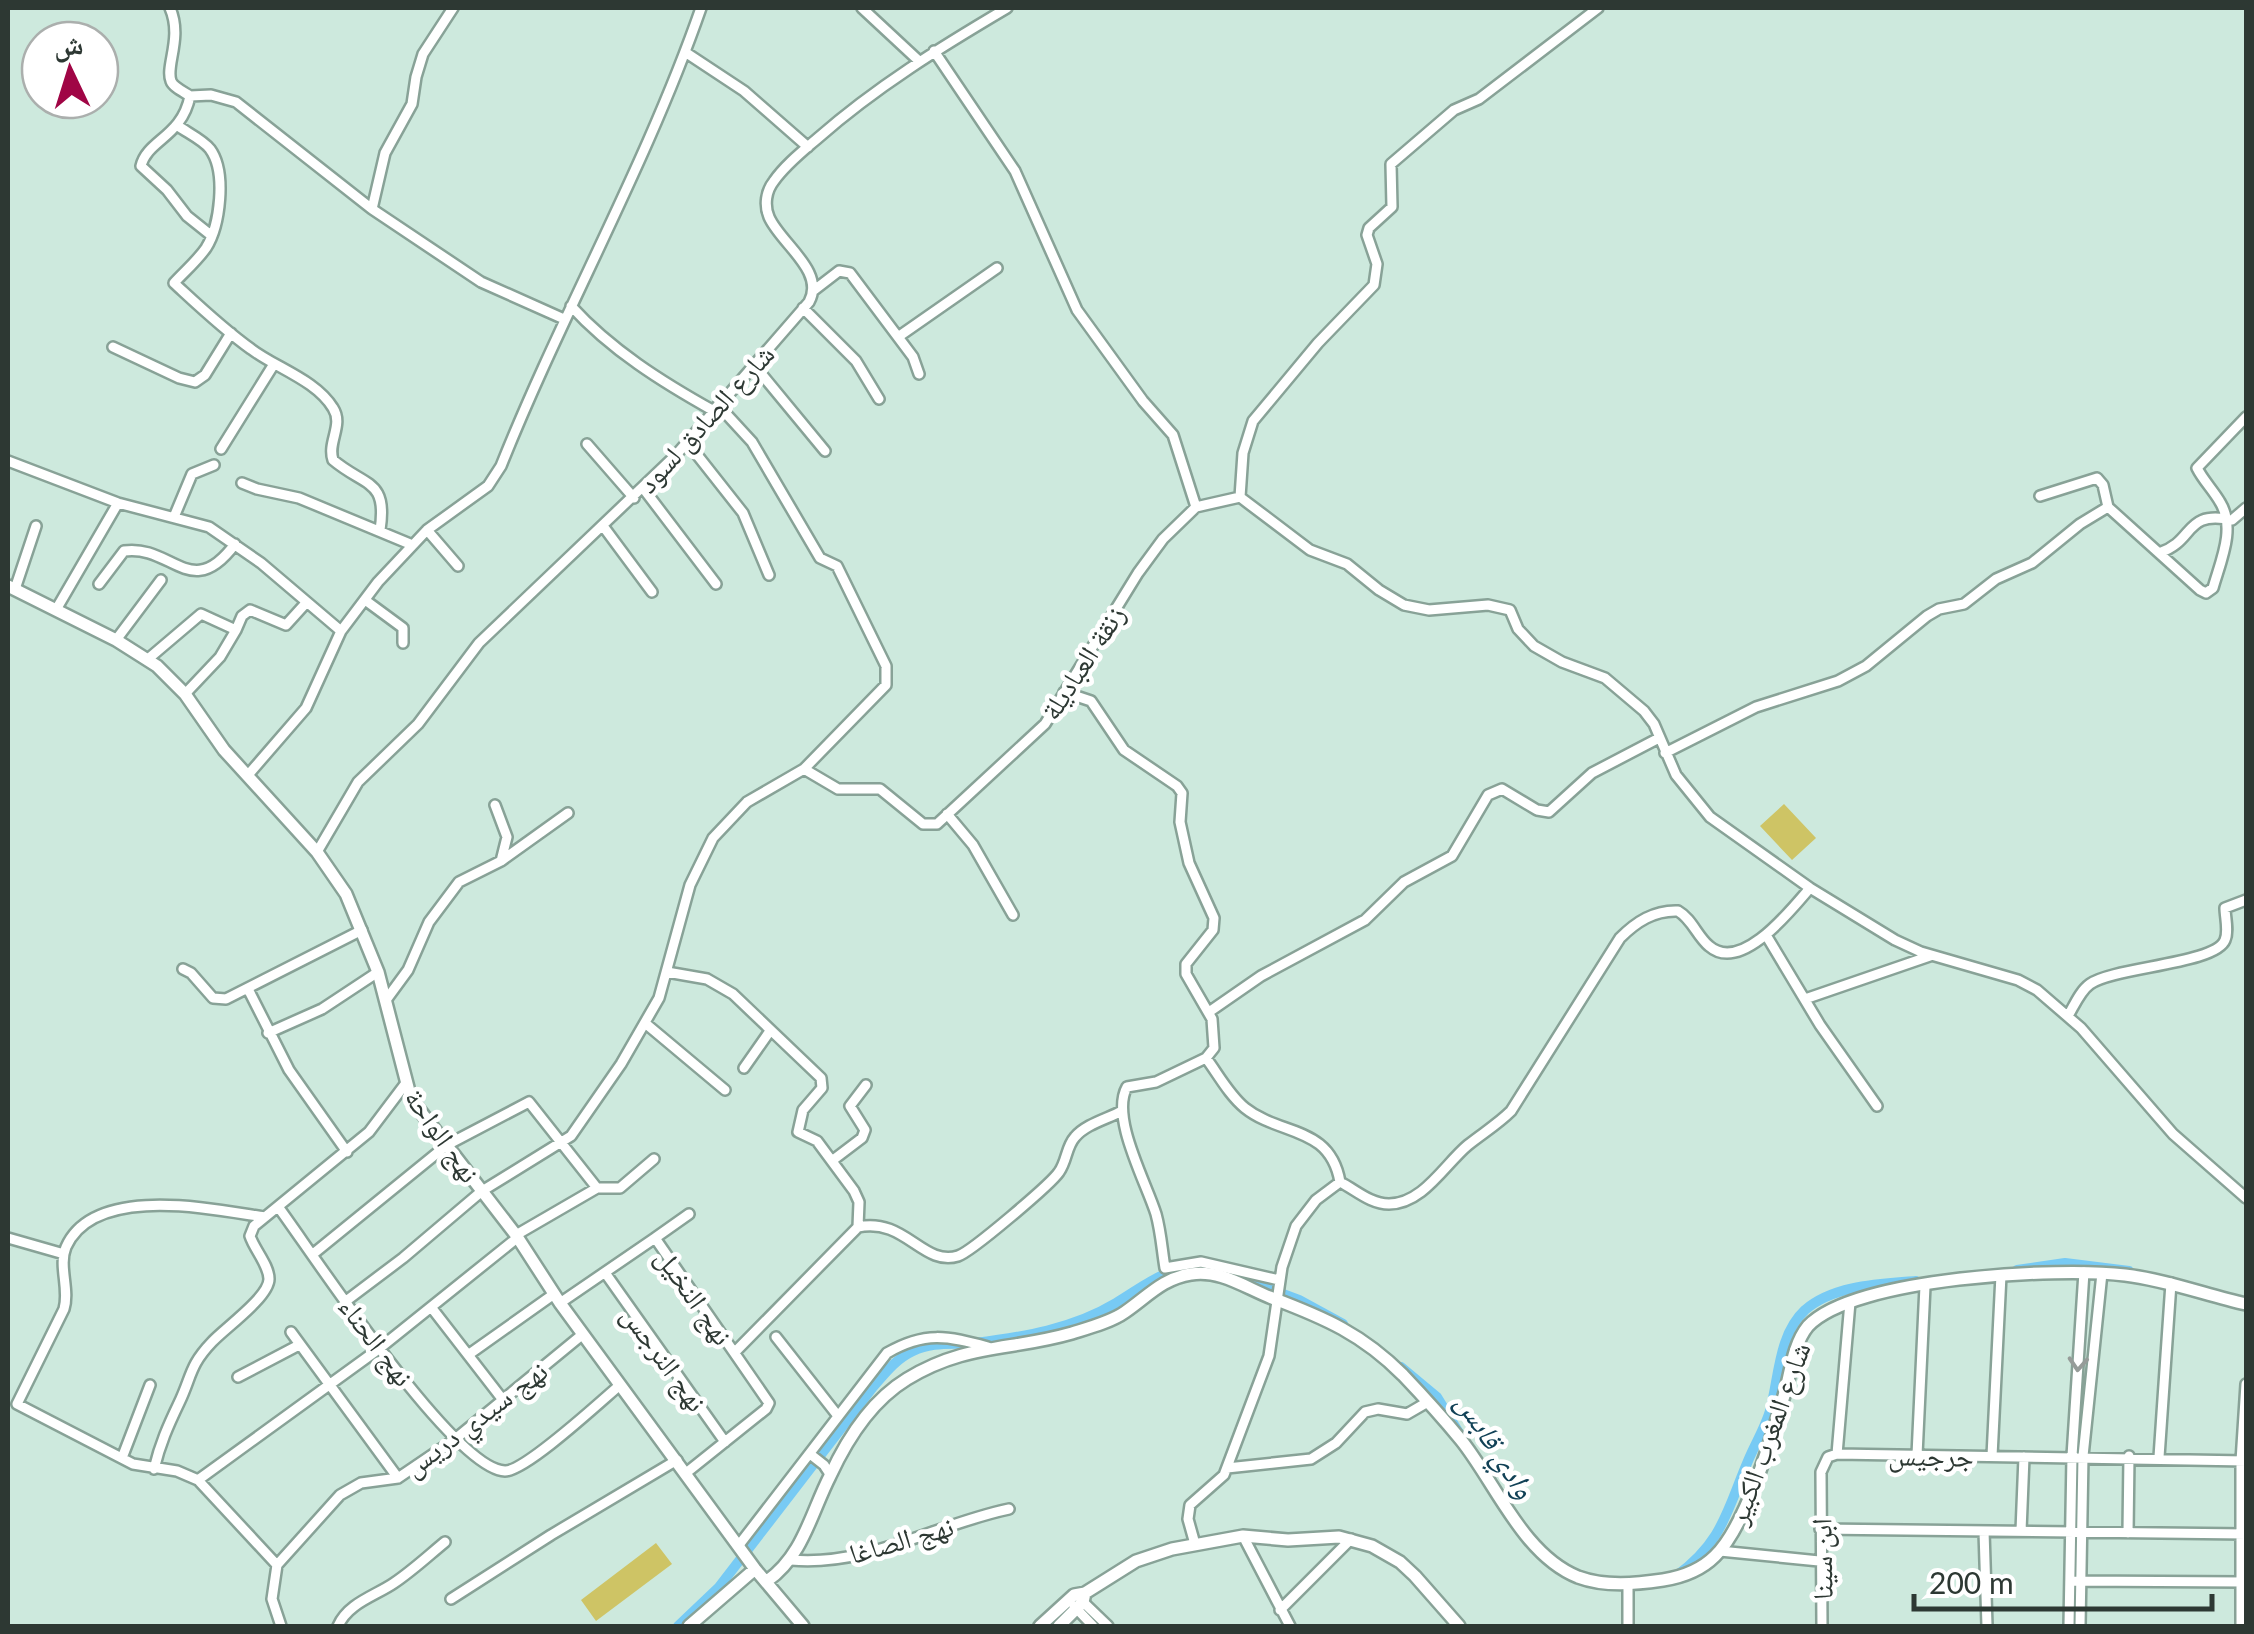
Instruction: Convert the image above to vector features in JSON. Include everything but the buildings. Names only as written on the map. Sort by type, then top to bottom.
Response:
[{"type":"street","points":[[170,8],[177,31],[170,77],[175,86],[190,96],[221,97],[252,112],[372,209],[481,282],[564,319]]},
{"type":"street","points":[[372,209],[385,153],[412,104],[423,54],[453,8]]},
{"type":"street","points":[[248,775],[310,703],[341,632],[410,544],[480,493],[496,476],[564,319],[631,183],[701,8]]},
{"type":"street","points":[[862,8],[919,61]]},
{"type":"street","points":[[919,374],[913,357],[850,272],[839,271],[814,291],[808,270],[777,231],[766,206],[774,180],[840,119],[934,51],[1007,8]]},
{"type":"street","points":[[1240,497],[1242,453],[1253,421],[1318,343],[1374,285],[1377,264],[1367,236],[1374,222],[1392,207],[1390,164],[1454,110],[1479,99],[1598,8]]},
{"type":"street","points":[[934,51],[1015,170],[1078,310],[1143,401],[1173,434],[1196,507],[1240,497],[1310,550],[1347,564],[1404,604],[1429,610],[1488,605],[1510,610],[1518,629],[1534,646],[1562,662],[1605,678],[1644,711],[1696,804],[1710,818],[1810,888],[1895,940],[2018,980],[2054,1002],[2173,1134],[2246,1198]]},
{"type":"street","points":[[685,52],[744,90],[808,147]]},
{"type":"street","points":[[190,96],[178,126],[143,157],[141,166],[187,216],[212,236]]},
{"type":"street","points":[[178,126],[209,147],[219,184],[212,236],[174,284],[231,334],[308,385],[335,410],[338,424],[330,451],[333,460],[378,491],[383,500],[380,530]]},
{"type":"street","points":[[898,337],[997,268]]},
{"type":"street","name":"شارع الصادق لسود","points":[[318,852],[358,782],[418,724],[479,644],[634,498],[754,365],[814,291]]},
{"type":"street","points":[[346,1300],[404,1258],[482,1191],[562,1143],[587,1116],[659,998],[690,885],[713,838],[746,802],[804,769],[886,685],[886,666],[838,566],[820,558],[752,442],[716,408],[638,364],[602,337],[571,306]]},
{"type":"street","points":[[803,308],[856,361],[879,398]]},
{"type":"street","points":[[113,347],[194,382],[205,376],[231,334]]},
{"type":"street","points":[[221,449],[274,364]]},
{"type":"street","points":[[754,365],[825,452]]},
{"type":"street","points":[[2040,496],[2097,478],[2103,485],[2108,507],[2200,590],[2210,592],[2228,536],[2228,521],[2223,506],[2197,468],[2246,417]]},
{"type":"street","points":[[687,442],[743,514],[769,575]]},
{"type":"street","points":[[587,444],[634,498]]},
{"type":"street","points":[[8,461],[118,503],[210,527],[341,632]]},
{"type":"street","points":[[174,517],[192,474],[214,465]]},
{"type":"street","points":[[242,483],[299,498],[410,544]]},
{"type":"street","points":[[643,488],[716,584]]},
{"type":"street","points":[[56,608],[118,503]]},
{"type":"street","name":"زنقة العباديلة","points":[[947,814],[1045,724],[1138,572],[1163,539],[1196,507]]},
{"type":"street","points":[[1665,753],[1756,707],[1838,681],[1866,666],[1927,616],[1964,604],[1996,579],[2032,563],[2108,507]]},
{"type":"street","points":[[2228,521],[2246,508]]},
{"type":"street","points":[[2160,553],[2170,549],[2204,518],[2214,515],[2228,521]]},
{"type":"street","points":[[11,588],[36,526]]},
{"type":"street","points":[[603,526],[652,592]]},
{"type":"street","points":[[427,530],[458,566]]},
{"type":"street","points":[[100,584],[124,551],[136,550],[184,569],[200,571],[216,566],[235,544]]},
{"type":"street","points":[[116,640],[162,580]]},
{"type":"street","name":"نهج الواحة","points":[[11,588],[148,659],[185,694],[224,750],[318,852],[346,894],[378,972],[412,1099],[755,1569],[803,1626]]},
{"type":"street","points":[[364,600],[403,628],[403,643]]},
{"type":"street","points":[[185,694],[220,657],[242,616],[250,610],[286,625],[306,603]]},
{"type":"street","points":[[148,659],[202,614],[236,630]]},
{"type":"street","points":[[1064,692],[1091,701],[1124,750],[1170,779],[1182,794],[1180,822],[1189,863],[1214,918],[1208,938],[1187,958],[1186,974],[1210,1012],[1214,1048],[1206,1058],[1156,1082],[1127,1087],[1122,1096],[1122,1111],[1157,1216],[1165,1268],[1201,1262],[1279,1280]]},
{"type":"street","points":[[1210,1012],[1244,986],[1365,920],[1404,882],[1452,856],[1493,791],[1502,789],[1548,812],[1600,767],[1659,738]]},
{"type":"street","points":[[804,769],[838,789],[880,790],[928,826],[937,824],[947,814],[973,845],[1012,915]]},
{"type":"street","points":[[494,805],[507,837],[501,860]]},
{"type":"street","points":[[386,1000],[408,970],[423,934],[448,893],[459,882],[501,860],[568,814]]},
{"type":"street","points":[[1340,1182],[1374,1202],[1391,1204],[1406,1200],[1495,1127],[1512,1112],[1620,938],[1634,924],[1654,914],[1678,911],[1708,946],[1726,954],[1750,946],[1766,935],[1810,888]]},
{"type":"street","points":[[2068,1016],[2088,985],[2098,980],[2220,946],[2226,938],[2226,908],[2246,900]]},
{"type":"street","points":[[183,969],[213,998],[226,999],[362,930]]},
{"type":"street","points":[[1766,935],[1820,1026],[1877,1106]]},
{"type":"street","points":[[1805,999],[1934,955]]},
{"type":"street","points":[[268,1033],[322,1009],[378,972]]},
{"type":"street","points":[[667,972],[694,976],[733,994],[821,1078],[822,1088],[803,1110],[797,1128],[803,1137],[817,1141],[860,1202],[858,1228]]},
{"type":"street","points":[[248,989],[289,1070],[347,1152]]},
{"type":"street","points":[[645,1023],[726,1090]]},
{"type":"street","points":[[744,1068],[770,1031]]},
{"type":"street","points":[[1206,1058],[1245,1108],[1308,1134],[1320,1144],[1338,1170],[1340,1182]]},
{"type":"street","points":[[154,1469],[162,1434],[180,1401],[189,1371],[268,1284],[268,1275],[250,1236],[254,1226],[369,1132],[406,1082]]},
{"type":"street","points":[[833,1160],[862,1138],[865,1130],[850,1106],[866,1085]]},
{"type":"street","points":[[313,1254],[447,1145],[527,1102],[596,1188]]},
{"type":"street","points":[[736,1352],[858,1228],[882,1224],[936,1256],[962,1255],[1052,1182],[1078,1133],[1122,1111]]},
{"type":"street","points":[[198,1480],[380,1348],[516,1237],[596,1188],[620,1188],[654,1159]]},
{"type":"street","points":[[1195,1544],[1188,1520],[1190,1504],[1218,1483],[1228,1468],[1269,1356],[1286,1250],[1304,1211],[1340,1182]]},
{"type":"street","points":[[264,1217],[166,1204],[126,1206],[108,1212],[73,1236],[64,1254],[68,1296],[64,1309],[12,1402],[122,1458],[198,1480],[277,1565],[272,1599],[281,1626]]},
{"type":"street","name":"نهج الحناء","points":[[279,1208],[380,1348],[454,1440],[486,1464],[504,1471],[516,1468],[550,1445],[620,1385]]},
{"type":"street","points":[[654,1238],[689,1214]]},
{"type":"street","points":[[8,1238],[64,1254]]},
{"type":"street","name":"نهج النخيل","points":[[468,1355],[557,1298],[606,1274],[654,1238],[768,1397],[769,1407],[725,1442]]},
{"type":"street","points":[[2069,1626],[2074,1581],[2084,1272]]},
{"type":"street","name":"شارع المغرب الكبير","points":[[767,1581],[791,1560],[830,1474],[863,1420],[897,1386],[947,1359],[1092,1326],[1124,1313],[1162,1284],[1195,1273],[1213,1274],[1332,1320],[1354,1334],[1402,1374],[1459,1438],[1511,1516],[1556,1562],[1592,1581],[1628,1584],[1684,1574],[1720,1551],[1747,1502],[1803,1332],[1828,1311],[1850,1302],[1925,1286],[2001,1275],[2084,1272],[2170,1283],[2246,1304]]},
{"type":"street","points":[[2078,1456],[2102,1273]]},
{"type":"street","name":"نهج النرجس","points":[[606,1274],[725,1442]]},
{"type":"street","points":[[1992,1456],[2001,1275]]},
{"type":"street","points":[[2159,1458],[2170,1283]]},
{"type":"street","points":[[1917,1455],[1925,1286]]},
{"type":"street","points":[[1837,1454],[1850,1302]]},
{"type":"street","points":[[431,1307],[503,1400]]},
{"type":"street","points":[[291,1332],[398,1478]]},
{"type":"street","name":"نهج سيدي دريس","points":[[277,1565],[350,1487],[398,1478],[454,1440],[583,1334]]},
{"type":"street","points":[[776,1337],[838,1416]]},
{"type":"street","points":[[739,1546],[887,1354],[913,1339],[953,1337],[988,1347]]},
{"type":"street","points":[[238,1377],[299,1345]]},
{"type":"street","points":[[2240,1626],[2246,1384]]},
{"type":"street","points":[[122,1458],[150,1386]]},
{"type":"street","points":[[1228,1468],[1310,1459],[1336,1443],[1365,1412],[1378,1409],[1407,1414],[1426,1403]]},
{"type":"street","points":[[686,1473],[725,1442]]},
{"type":"street","points":[[810,1454],[830,1474]]},
{"type":"street","name":"جرجيس","points":[[1837,1454],[2129,1456],[2244,1461]]},
{"type":"street","name":"ابن سينا","points":[[1822,1626],[1820,1492],[1823,1464],[1837,1454]]},
{"type":"street","points":[[2128,1533],[2129,1456]]},
{"type":"street","points":[[2021,1531],[2024,1457]]},
{"type":"street","points":[[452,1599],[551,1534],[677,1460]]},
{"type":"street","name":"نهج الصاغا","points":[[791,1560],[817,1562],[912,1542],[978,1515],[1010,1509]]},
{"type":"street","points":[[1820,1529],[2244,1534]]},
{"type":"street","points":[[1984,1530],[1986,1626]]},
{"type":"street","points":[[1244,1536],[1290,1626]]},
{"type":"street","points":[[1040,1626],[1136,1561],[1195,1544],[1244,1536],[1288,1540],[1351,1538],[1372,1546],[1400,1562],[1459,1626]]},
{"type":"street","points":[[1280,1610],[1351,1538]]},
{"type":"street","points":[[338,1626],[357,1604],[394,1583],[445,1542]]},
{"type":"street","points":[[1720,1551],[1820,1560]]},
{"type":"street","points":[[690,1626],[755,1569]]},
{"type":"street","points":[[2074,1581],[2244,1582]]},
{"type":"street","points":[[2074,1581],[2080,1626]]},
{"type":"street","points":[[1628,1584],[1628,1626]]},
{"type":"street","points":[[1059,1626],[1077,1600]]},
{"type":"street","points":[[1077,1600],[1093,1626]]},
{"type":"street","points":[[1077,1600],[1108,1626]]},
{"type":"shaded area","points":[[1784,804],[1816,838],[1792,860],[1760,826]]},
{"type":"shaded area","points":[[656,1543],[672,1564],[596,1621],[581,1600]]},
{"type":"waterway","name":"وادي قابس","points":[[2017,1270],[2065,1263],[2129,1271]]},
{"type":"waterway","name":"وادي قابس","points":[[678,1626],[719,1587],[873,1387],[901,1358],[928,1346],[975,1343],[1047,1330],[1100,1312],[1174,1271],[1200,1267],[1215,1270]]},
{"type":"waterway","name":"وادي قابس","points":[[1240,1278],[1299,1300],[1343,1324]]},
{"type":"waterway","name":"وادي قابس","points":[[1676,1576],[1704,1551],[1722,1524],[1768,1417],[1784,1345],[1796,1320],[1830,1295],[1916,1281]]},
{"type":"waterway","name":"وادي قابس","points":[[1401,1367],[1437,1397],[1461,1436]]}]
